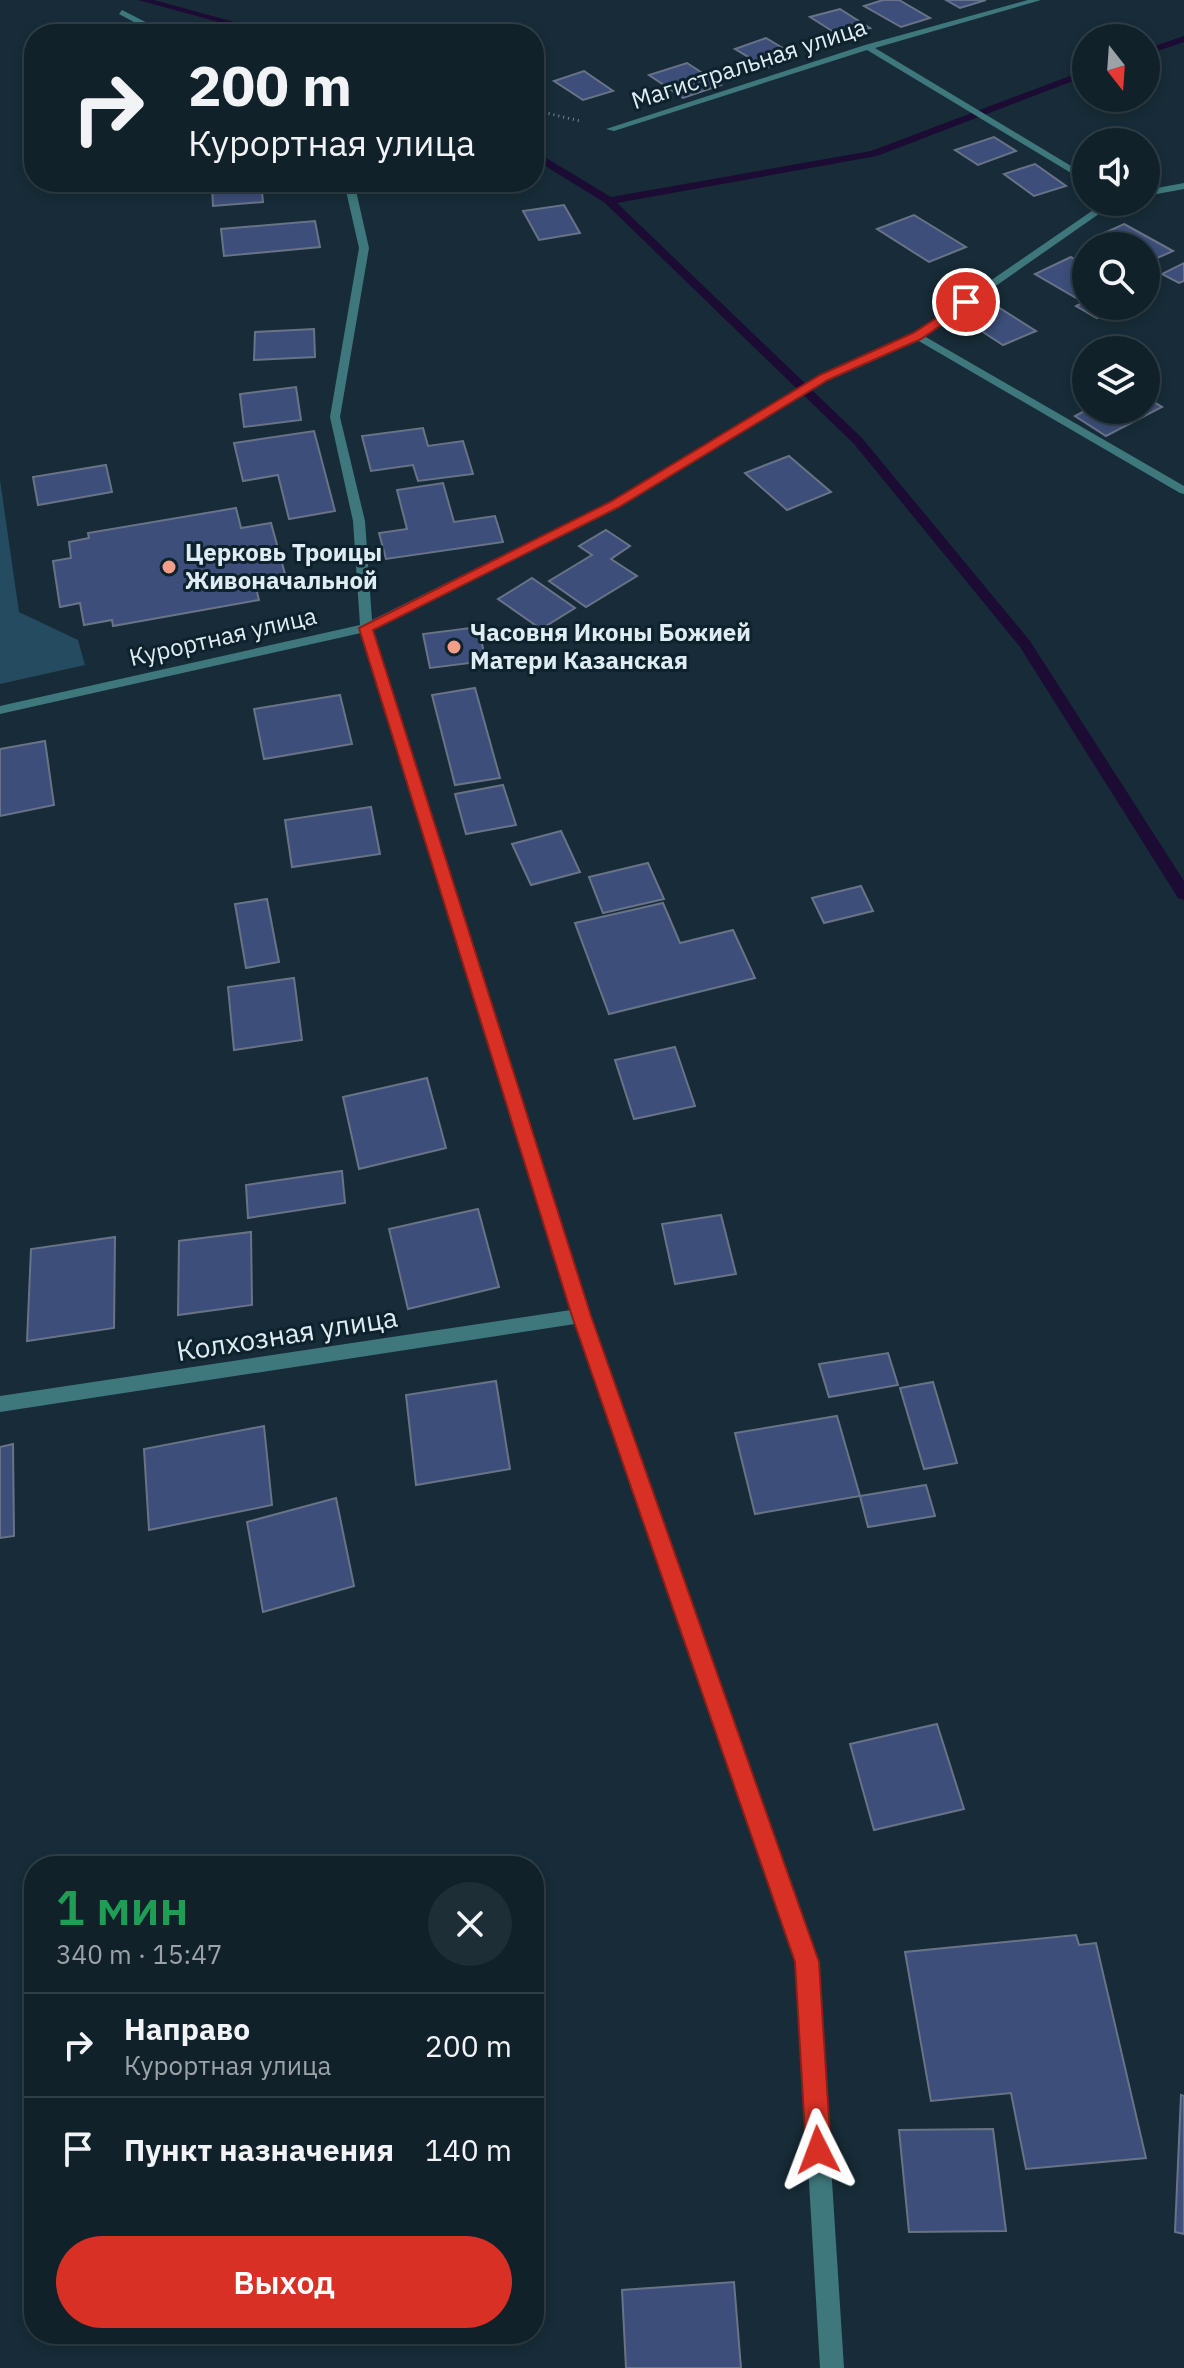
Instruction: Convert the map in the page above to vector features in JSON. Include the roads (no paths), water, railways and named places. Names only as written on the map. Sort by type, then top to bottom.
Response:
[{"type":"street","name":"Магистральная улица","points":[[611,129],[868,47],[1037,0]]},
{"type":"street","points":[[122,12],[144,24]]},
{"type":"street","points":[[868,47],[1072,170]]},
{"type":"street","points":[[1160,190],[1184,186]]},
{"type":"street","points":[[351,192],[364,248],[335,417],[359,521],[366,628],[581,1316],[807,1962],[832,2368]]},
{"type":"street","name":"Курортная улица","points":[[0,710],[366,628],[614,505],[824,378],[917,336],[1091,216]]},
{"type":"street","points":[[917,336],[1184,491]]},
{"type":"street","name":"Колхозная улица","points":[[0,1404],[581,1316]]},
{"type":"waterway","points":[[143,0],[235,24]]},
{"type":"waterway","points":[[1160,47],[1184,39]]},
{"type":"waterway","points":[[609,201],[873,154],[1072,78]]},
{"type":"waterway","points":[[544,161],[609,201]]},
{"type":"waterway","points":[[609,201],[858,441],[1025,644],[1184,894]]},
{"type":"place","name":"Церковь Троицы Живоначальной","points":[[169,567]]},
{"type":"place","name":"Часовня Иконы Божией Матери Казанская","points":[[454,647]]}]
